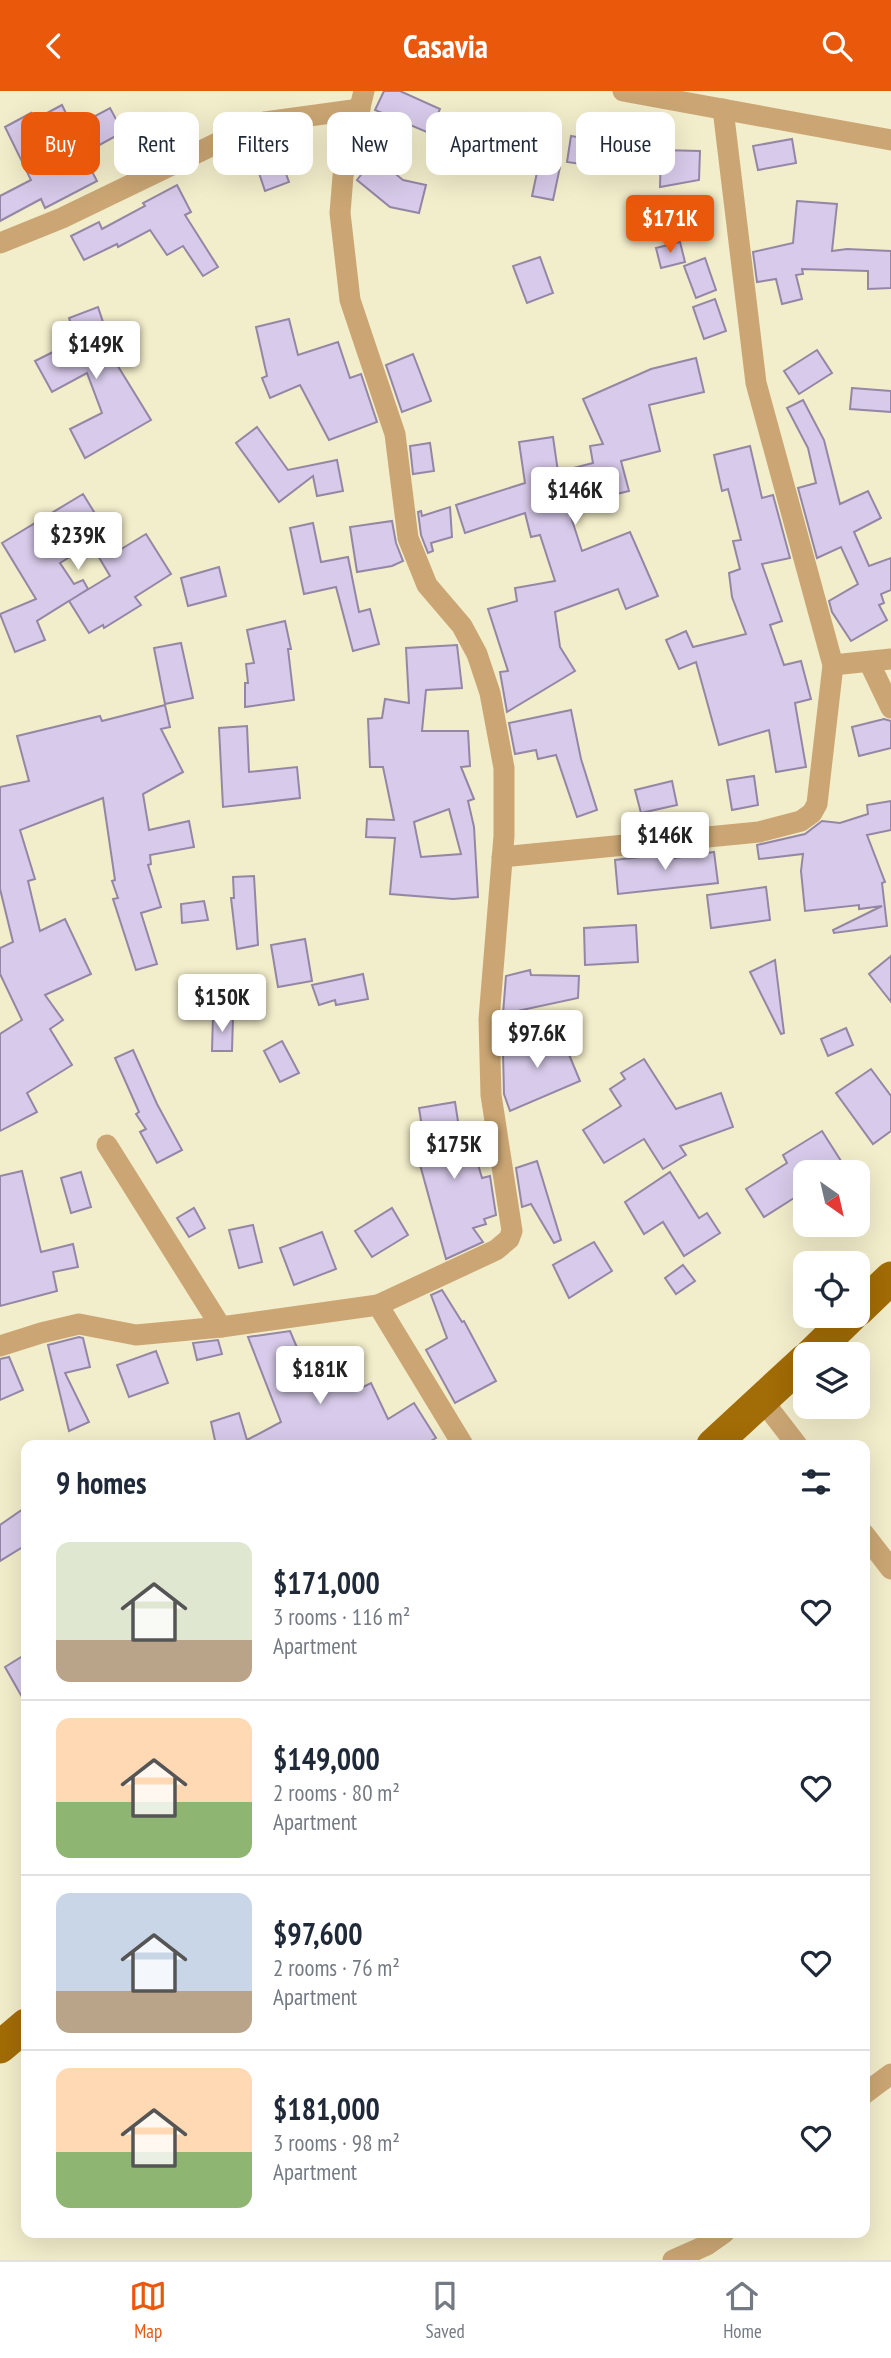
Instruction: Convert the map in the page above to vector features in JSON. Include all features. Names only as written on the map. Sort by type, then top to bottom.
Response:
[{"type":"main road","points":[[870,1298],[891,1278]]},
{"type":"main road","points":[[824,1342],[839,1328]]},
{"type":"main road","points":[[719,1440],[793,1371]]},
{"type":"main road","points":[[0,2047],[21,2029]]},
{"type":"street","points":[[623,91],[891,140]]},
{"type":"street","points":[[0,243],[62,218],[265,122],[362,100],[343,176],[340,213],[350,300],[395,434],[408,538],[427,585],[462,626],[477,654],[490,693],[504,768],[502,857],[489,1019],[491,1095],[500,1166],[512,1221],[509,1239],[496,1250],[378,1305],[221,1327],[136,1335],[79,1324],[0,1346]]},
{"type":"street","points":[[502,857],[759,832],[801,821],[812,813],[817,804],[832,665],[756,383],[723,109]]},
{"type":"street","points":[[832,665],[891,659]]},
{"type":"street","points":[[869,662],[891,708]]},
{"type":"street","points":[[107,1146],[221,1327]]},
{"type":"street","points":[[378,1305],[460,1440]]},
{"type":"street","points":[[762,1401],[793,1440]]},
{"type":"street","points":[[870,1542],[891,1569]]},
{"type":"street","points":[[870,2090],[891,2074]]},
{"type":"street","points":[[673,2260],[717,2238]]},
{"type":"building","points":[[384,91],[400,91],[440,109],[439,112],[426,112],[426,132],[412,126],[412,112],[375,110]]},
{"type":"building","points":[[62,105],[65,112],[49,112]]},
{"type":"building","points":[[110,108],[114,115],[114,137],[100,145],[100,113]]},
{"type":"building","points":[[21,118],[21,160],[5,127]]},
{"type":"building","points":[[571,136],[576,137],[576,163],[567,162]]},
{"type":"building","points":[[792,139],[796,163],[758,170],[753,146]]},
{"type":"building","points":[[675,150],[700,151],[699,180],[660,187],[660,175],[675,175]]},
{"type":"building","points":[[29,175],[94,175],[97,181],[45,208],[41,199],[0,221],[0,196],[31,180]]},
{"type":"building","points":[[260,175],[286,175],[289,182],[265,191]]},
{"type":"building","points":[[361,175],[397,175],[403,180],[426,185],[419,213],[390,207],[357,180]]},
{"type":"building","points":[[536,175],[558,175],[553,200],[532,196]]},
{"type":"building","points":[[177,185],[191,212],[185,215],[218,267],[203,276],[183,246],[167,255],[150,230],[118,247],[117,244],[84,260],[71,236],[99,222],[102,229]]},
{"type":"building","points":[[797,201],[837,204],[832,251],[891,251],[891,288],[868,289],[868,271],[802,269],[803,274],[796,275],[802,299],[782,304],[776,279],[757,282],[753,252],[793,243]]},
{"type":"building","points":[[680,242],[685,262],[661,268],[656,248]]},
{"type":"building","points":[[540,257],[553,293],[527,303],[513,266]]},
{"type":"building","points":[[705,258],[716,290],[696,298],[684,266]]},
{"type":"building","points":[[715,299],[726,331],[704,339],[693,307]]},
{"type":"building","points":[[98,307],[105,328],[113,324],[128,358],[116,363],[151,420],[85,458],[70,429],[102,413],[87,373],[52,392],[35,361],[77,340],[69,318]]},
{"type":"building","points":[[289,319],[298,355],[338,342],[350,378],[361,374],[377,422],[329,440],[300,385],[270,398],[262,378],[267,376],[256,327]]},
{"type":"building","points":[[817,350],[832,373],[799,394],[784,371]]},
{"type":"building","points":[[413,354],[431,401],[402,412],[386,365]]},
{"type":"building","points":[[696,358],[704,392],[649,405],[660,451],[621,461],[629,491],[600,498],[571,517],[582,551],[630,532],[658,596],[626,609],[618,589],[555,612],[560,647],[575,671],[507,712],[500,672],[508,671],[488,609],[517,601],[515,588],[555,581],[540,535],[531,537],[525,513],[465,533],[456,505],[525,483],[519,442],[553,437],[558,472],[593,463],[590,446],[603,444],[583,399],[651,369]]},
{"type":"building","points":[[852,388],[891,391],[891,412],[850,409]]},
{"type":"building","points":[[803,400],[824,440],[840,504],[868,491],[881,518],[854,532],[869,566],[891,558],[891,590],[881,594],[884,603],[879,605],[887,620],[851,641],[832,612],[829,601],[858,584],[841,547],[817,558],[798,488],[816,483],[808,448],[787,408]]},
{"type":"building","points":[[257,427],[288,470],[337,460],[343,491],[317,496],[313,476],[279,502],[236,443]]},
{"type":"building","points":[[430,443],[434,471],[413,474],[410,446]]},
{"type":"building","points":[[750,446],[762,498],[773,495],[790,558],[762,564],[782,621],[770,625],[784,665],[801,661],[811,699],[795,703],[806,767],[776,772],[769,730],[719,745],[696,662],[679,669],[666,640],[686,631],[693,647],[746,634],[732,597],[729,573],[740,569],[733,541],[741,540],[728,489],[722,491],[714,455]]},
{"type":"building","points":[[83,494],[118,551],[146,534],[171,574],[135,597],[141,605],[104,628],[103,625],[89,633],[69,601],[37,621],[45,640],[15,652],[0,614],[36,599],[2,543]],"holes":[[[91,544],[110,576],[69,601],[88,589],[83,580],[74,584],[60,563]]]},
{"type":"building","points":[[450,507],[452,537],[431,543],[433,551],[428,553],[421,535],[418,512],[421,511],[422,516]]},
{"type":"building","points":[[392,521],[403,561],[392,566],[357,572],[350,527]]},
{"type":"building","points":[[313,523],[321,562],[348,557],[359,612],[370,609],[379,644],[353,651],[336,587],[304,594],[290,528]]},
{"type":"building","points":[[219,567],[226,596],[188,606],[181,578]]},
{"type":"building","points":[[285,621],[291,649],[288,649],[294,700],[245,707],[245,683],[248,683],[246,664],[254,663],[247,630]]},
{"type":"building","points":[[181,643],[193,698],[165,704],[154,648]]},
{"type":"building","points":[[457,645],[462,688],[426,690],[422,731],[468,731],[470,766],[461,767],[474,799],[468,801],[474,827],[478,897],[453,899],[390,894],[395,838],[366,837],[367,819],[394,820],[383,767],[370,767],[368,719],[382,718],[385,699],[409,703],[406,648]],"holes":[[[449,809],[461,854],[421,857],[414,822]]]},
{"type":"building","points":[[165,705],[170,727],[161,729],[183,772],[143,794],[149,830],[189,821],[194,847],[150,855],[151,864],[148,865],[161,907],[141,913],[157,964],[136,970],[113,899],[118,898],[112,881],[115,880],[103,798],[20,830],[35,879],[28,881],[40,931],[65,919],[91,974],[45,995],[63,1020],[50,1029],[72,1065],[27,1093],[37,1112],[0,1131],[0,1034],[22,1020],[0,974],[0,948],[13,942],[0,889],[0,787],[29,781],[17,736],[100,716],[102,721]]},
{"type":"building","points":[[571,710],[581,759],[597,810],[577,817],[556,755],[538,759],[536,750],[515,754],[509,723]]},
{"type":"building","points":[[884,719],[891,721],[891,748],[859,756],[852,727]]},
{"type":"building","points":[[247,726],[249,772],[297,767],[300,798],[223,807],[219,728]]},
{"type":"building","points":[[754,776],[758,805],[732,810],[727,780]]},
{"type":"building","points":[[672,781],[677,805],[641,813],[635,790]]},
{"type":"building","points":[[891,801],[891,830],[867,835],[885,882],[882,883],[887,926],[834,933],[833,930],[882,906],[859,909],[859,905],[805,911],[801,871],[803,854],[759,859],[757,845],[805,834],[822,821],[840,823],[868,814],[867,805]]},
{"type":"building","points":[[714,852],[718,883],[618,894],[615,860],[674,853],[675,858]]},
{"type":"building","points":[[254,876],[258,945],[237,949],[231,898],[234,898],[233,877]]},
{"type":"building","points":[[766,887],[770,920],[711,928],[707,895]]},
{"type":"building","points":[[204,901],[208,920],[182,923],[181,904]]},
{"type":"building","points":[[636,925],[638,962],[585,965],[584,928]]},
{"type":"building","points":[[305,939],[312,981],[278,987],[271,945]]},
{"type":"building","points":[[891,956],[891,1002],[869,974]]},
{"type":"building","points":[[775,960],[784,1033],[781,1034],[750,972]]},
{"type":"building","points":[[530,970],[531,975],[579,976],[578,998],[503,1014],[506,976]]},
{"type":"building","points":[[363,974],[368,999],[336,1005],[335,1000],[319,1005],[312,985]]},
{"type":"building","points":[[213,1016],[233,1017],[232,1051],[212,1051]]},
{"type":"building","points":[[558,1028],[580,1081],[510,1111],[504,1094],[503,1052]]},
{"type":"building","points":[[846,1028],[853,1045],[828,1056],[821,1039]]},
{"type":"building","points":[[282,1041],[299,1073],[280,1082],[264,1051]]},
{"type":"building","points":[[133,1050],[157,1104],[182,1150],[157,1163],[140,1132],[146,1129],[136,1114],[139,1112],[115,1058]]},
{"type":"building","points":[[644,1059],[676,1109],[721,1093],[733,1127],[680,1146],[686,1155],[663,1169],[644,1139],[604,1163],[583,1130],[621,1106],[610,1089],[625,1079],[621,1073]]},
{"type":"building","points":[[871,1069],[891,1096],[891,1131],[873,1144],[836,1093]]},
{"type":"building","points":[[455,1102],[462,1147],[472,1144],[482,1178],[490,1176],[496,1215],[484,1219],[486,1224],[473,1228],[483,1242],[446,1259],[419,1161],[427,1158],[419,1108]]},
{"type":"building","points":[[822,1131],[840,1160],[793,1160],[793,1199],[764,1217],[746,1189],[787,1163],[783,1155]]},
{"type":"building","points":[[537,1161],[561,1240],[554,1243],[531,1204],[522,1207],[516,1168]]},
{"type":"building","points":[[22,1171],[41,1252],[73,1244],[78,1267],[53,1272],[57,1291],[0,1306],[0,1176]]},
{"type":"building","points":[[81,1172],[91,1207],[71,1213],[61,1178]]},
{"type":"building","points":[[670,1172],[699,1218],[707,1213],[720,1233],[684,1256],[663,1222],[644,1234],[625,1202]]},
{"type":"building","points":[[194,1208],[205,1228],[189,1237],[177,1218]]},
{"type":"building","points":[[392,1208],[408,1235],[372,1257],[355,1231]]},
{"type":"building","points":[[253,1225],[262,1262],[239,1268],[229,1230]]},
{"type":"building","points":[[322,1232],[336,1269],[294,1285],[280,1248]]},
{"type":"building","points":[[594,1242],[612,1271],[569,1298],[553,1265]]},
{"type":"building","points":[[683,1265],[695,1281],[676,1294],[665,1278]]},
{"type":"building","points":[[442,1290],[462,1322],[464,1321],[496,1381],[455,1403],[426,1350],[447,1338],[431,1295]]},
{"type":"building","points":[[290,1331],[309,1376],[353,1367],[357,1390],[371,1383],[388,1419],[414,1403],[436,1438],[247,1440],[281,1422],[248,1337]]},
{"type":"building","points":[[83,1338],[90,1367],[65,1373],[89,1422],[69,1431],[48,1345]]},
{"type":"building","points":[[218,1340],[222,1354],[197,1360],[193,1343]]},
{"type":"building","points":[[156,1351],[168,1383],[129,1397],[117,1365]]},
{"type":"building","points":[[9,1357],[23,1390],[0,1400],[0,1359]]},
{"type":"building","points":[[239,1413],[247,1440],[215,1440],[211,1422]]},
{"type":"building","points":[[21,1510],[21,1548],[0,1561],[0,1525]]},
{"type":"building","points":[[21,1657],[21,1695],[5,1667]]}]
